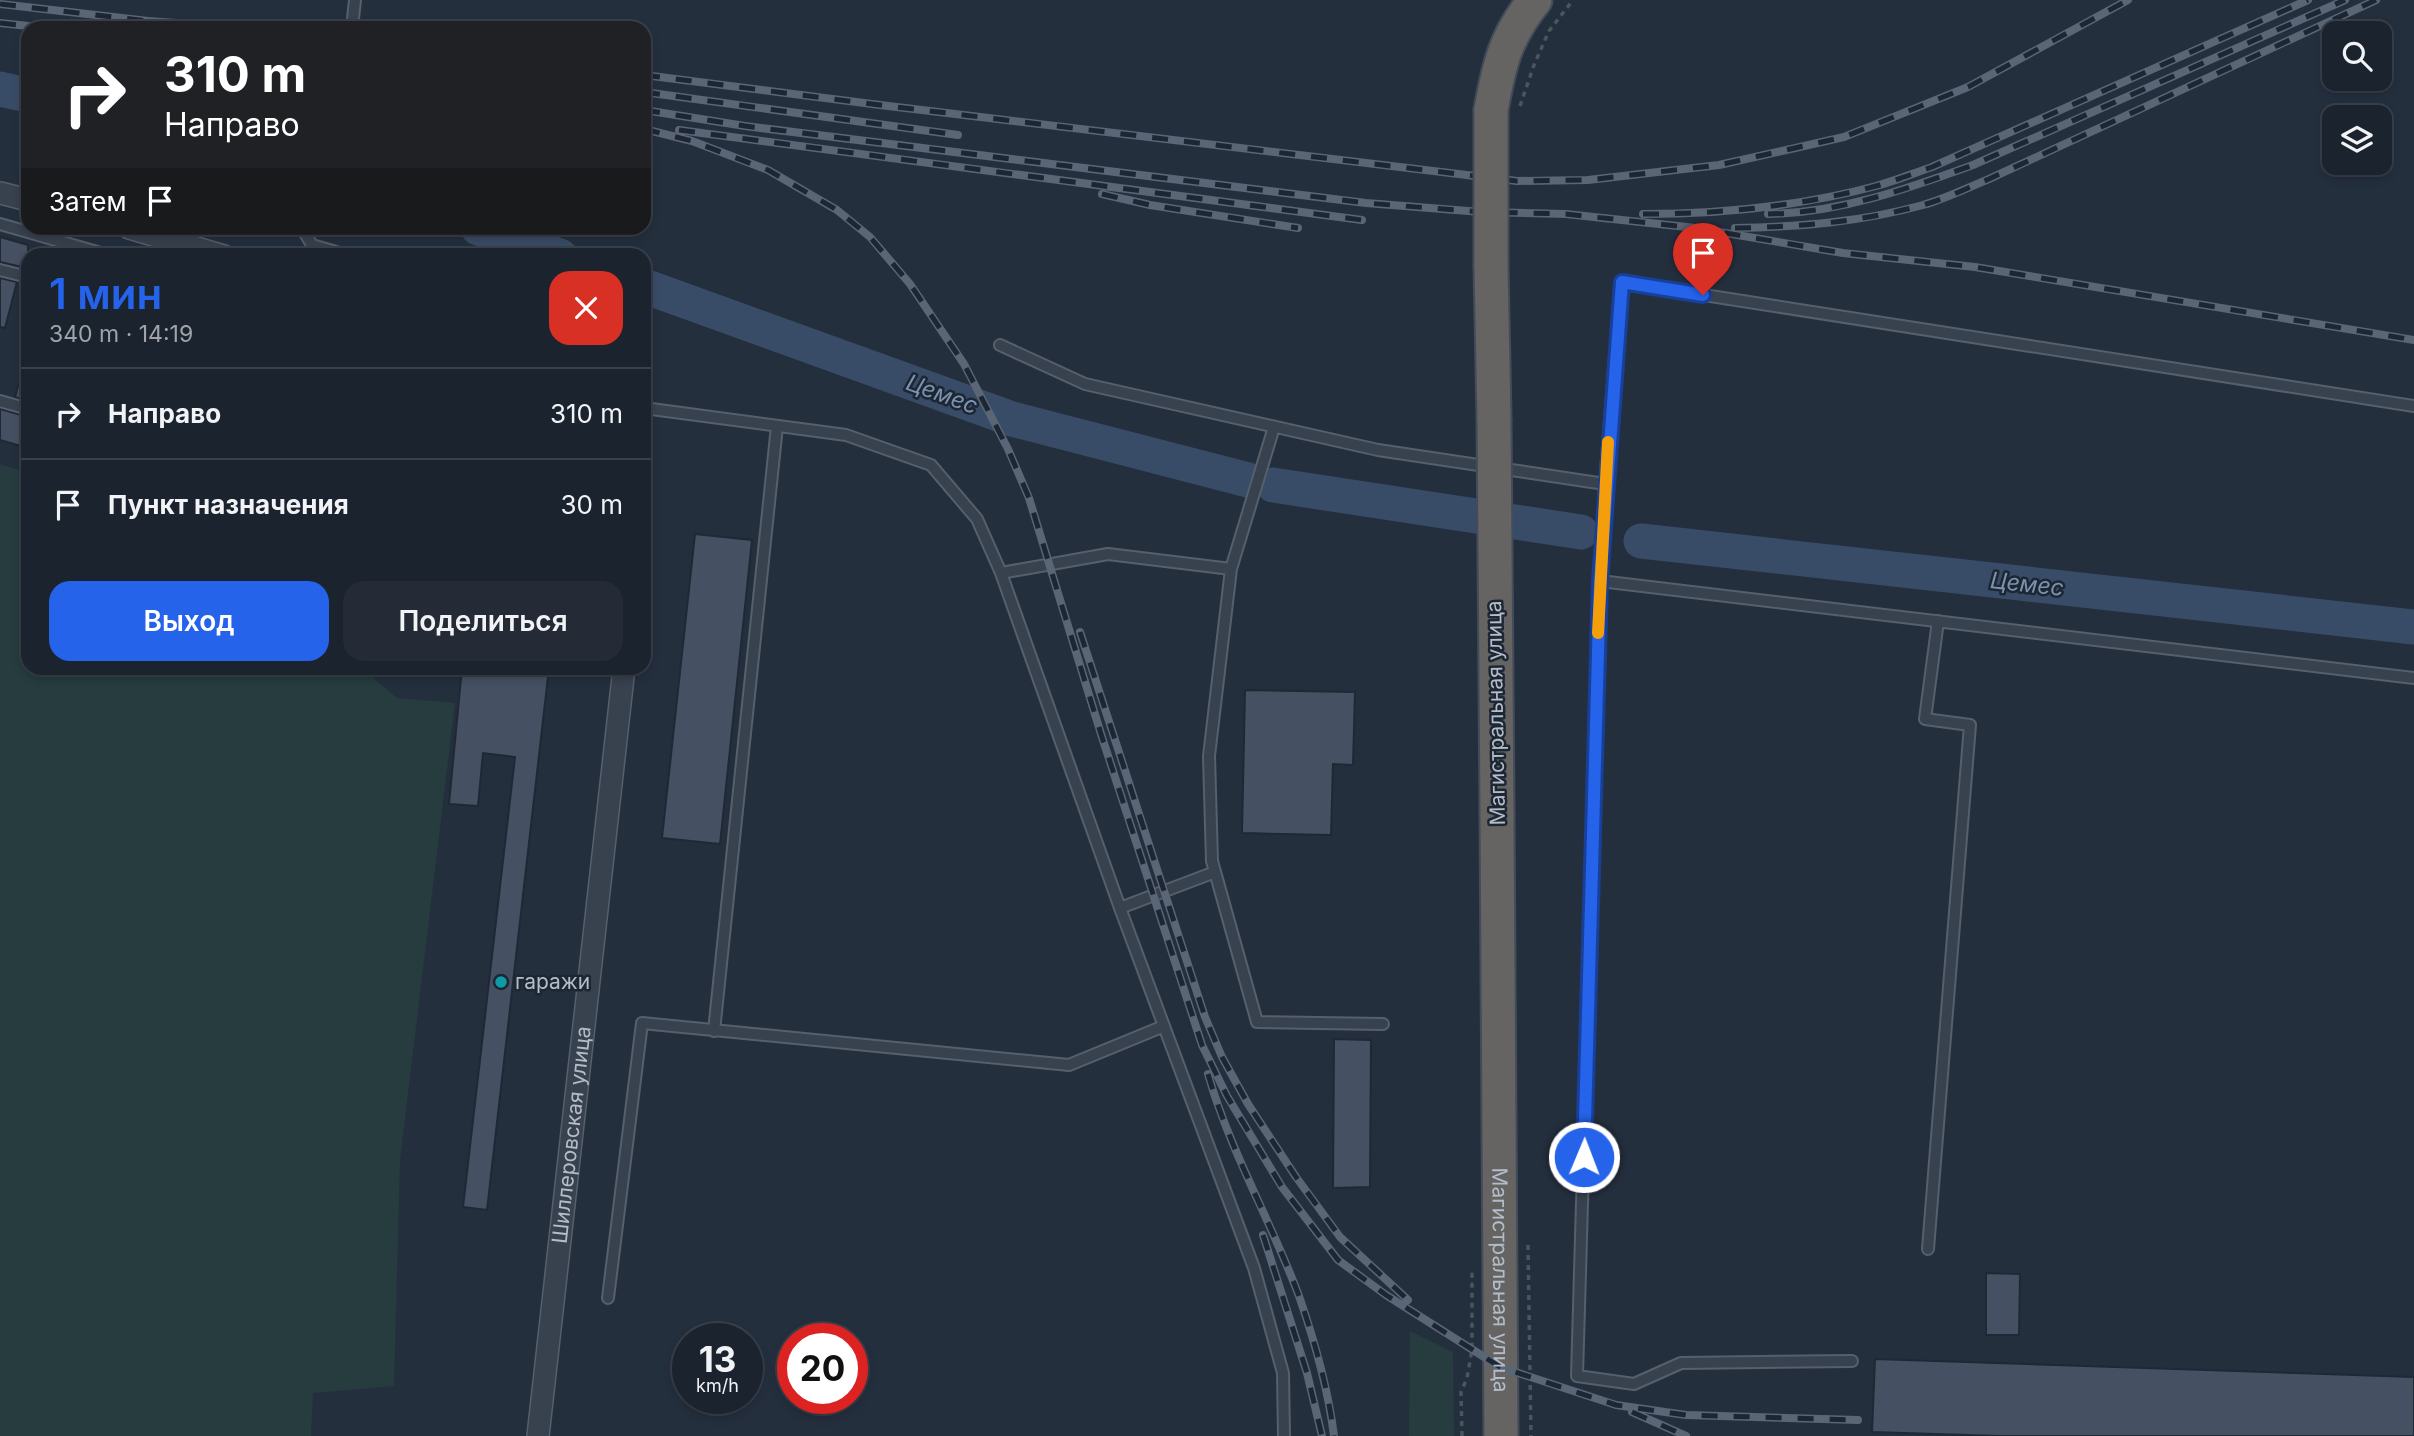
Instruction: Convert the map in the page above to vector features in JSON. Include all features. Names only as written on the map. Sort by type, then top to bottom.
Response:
[{"type":"highway","name":"Магистральная улица","points":[[1501,1436],[1491,266],[1505,110],[1501,59],[1520,19],[1535,0]]},
{"type":"street","points":[[0,193],[21,198]]},
{"type":"street","points":[[153,235],[197,248]]},
{"type":"street","name":"Шиллеровская улица","points":[[538,1436],[623,675]]},
{"type":"lane","points":[[353,21],[355,0]]},
{"type":"lane","points":[[0,224],[21,230]]},
{"type":"lane","points":[[38,235],[83,248]]},
{"type":"lane","points":[[306,235],[312,245],[322,248]]},
{"type":"lane","points":[[0,270],[21,275]]},
{"type":"lane","points":[[1852,1361],[1681,1363],[1634,1384],[1577,1376],[1600,581],[1605,484],[1622,282],[2414,406]]},
{"type":"lane","points":[[1000,345],[1085,384],[1378,450],[1605,484]]},
{"type":"lane","points":[[0,401],[21,408]]},
{"type":"lane","points":[[651,409],[846,435],[931,464],[977,519],[1001,573],[1254,1268],[1283,1373],[1284,1436]]},
{"type":"lane","points":[[714,1031],[777,426]]},
{"type":"lane","points":[[1274,427],[1231,569],[1209,756],[1212,861],[1256,1022],[1383,1024]]},
{"type":"lane","points":[[1001,573],[1108,554],[1231,569]]},
{"type":"lane","points":[[1600,581],[2414,678]]},
{"type":"lane","points":[[1928,1249],[1970,725],[1926,719],[1938,621]]},
{"type":"lane","points":[[1121,908],[1215,872]]},
{"type":"lane","points":[[608,1298],[642,1023],[1069,1065],[1164,1026]]},
{"type":"path","points":[[1505,110],[1534,65],[1549,31],[1573,0]]},
{"type":"green space","points":[[0,464],[21,471],[21,675],[370,675],[397,698],[455,703],[400,1160],[394,1386],[313,1393],[311,1436],[0,1436]]},
{"type":"green space","points":[[1410,1331],[1453,1352],[1454,1436],[1409,1436]]},
{"type":"building","points":[[0,237],[28,245],[28,248],[21,248],[21,267],[0,262]]},
{"type":"building","points":[[0,278],[17,282],[5,328],[0,327]]},
{"type":"building","points":[[21,376],[21,399],[15,397]]},
{"type":"building","points":[[0,409],[21,415],[21,446],[0,440]]},
{"type":"building","points":[[695,534],[752,540],[720,844],[662,838]]},
{"type":"building","name":"гаражи","points":[[461,675],[548,675],[487,1210],[463,1207],[515,757],[483,753],[478,806],[449,804]]},
{"type":"building","points":[[1245,690],[1355,692],[1353,765],[1333,764],[1331,835],[1242,833]]},
{"type":"building","points":[[1334,1039],[1371,1040],[1370,1187],[1333,1188]]},
{"type":"building","points":[[1986,1273],[2020,1274],[2019,1335],[1986,1335]]},
{"type":"building","points":[[1875,1359],[2414,1377],[2414,1436],[1999,1436],[1872,1432]]},
{"type":"waterway","name":"Цемес","points":[[0,89],[21,94]]},
{"type":"waterway","name":"Цемес","points":[[498,235],[537,248]]},
{"type":"waterway","name":"Цемес","points":[[651,289],[1012,419],[1248,480]]},
{"type":"waterway","name":"Цемес","points":[[1273,485],[1581,532]]},
{"type":"waterway","name":"Цемес","points":[[1641,541],[2414,627]]},
{"type":"railway","points":[[651,76],[1517,181],[1588,180],[1719,165],[1844,137],[1968,87],[2128,0]]},
{"type":"railway","points":[[1643,214],[1761,208],[1819,199],[1890,182],[1932,167],[2308,0]]},
{"type":"railway","points":[[1768,214],[1794,213],[1847,204],[1898,191],[1973,165],[2345,0]]},
{"type":"railway","points":[[1735,228],[1806,225],[1853,219],[1900,211],[1940,200],[2376,0]]},
{"type":"railway","points":[[0,4],[148,21]]},
{"type":"railway","points":[[0,23],[21,25]]},
{"type":"railway","points":[[651,93],[958,135]]},
{"type":"railway","points":[[651,111],[745,126],[1366,203],[1481,212],[1566,214],[1696,228],[1843,253],[1975,267],[2414,340]]},
{"type":"railway","points":[[679,130],[1362,220]]},
{"type":"railway","points":[[651,131],[692,141],[768,170],[837,210],[870,237],[910,284],[964,364],[1008,449],[1029,498],[1101,734],[1202,1045],[1227,1096],[1282,1187],[1338,1260],[1386,1295],[1500,1367],[1616,1405],[1686,1415],[1858,1420]]},
{"type":"railway","points":[[1102,194],[1150,205],[1298,228]]},
{"type":"railway","points":[[1080,632],[1205,1017],[1222,1057],[1248,1104],[1340,1237],[1408,1300]]},
{"type":"railway","points":[[1208,1074],[1239,1158],[1299,1296],[1320,1365],[1334,1436]]},
{"type":"railway","points":[[1263,1235],[1307,1373],[1322,1436]]},
{"type":"railway","points":[[1632,1412],[1686,1436]]},
{"type":"slow traffic","points":[[1598,633],[1608,442]]},
{"type":"place","name":"гаражи","points":[[501,982]]},
{"type":"route","points":[[1584,1157],[1600,581],[1605,484],[1622,282],[1703,295]]}]
